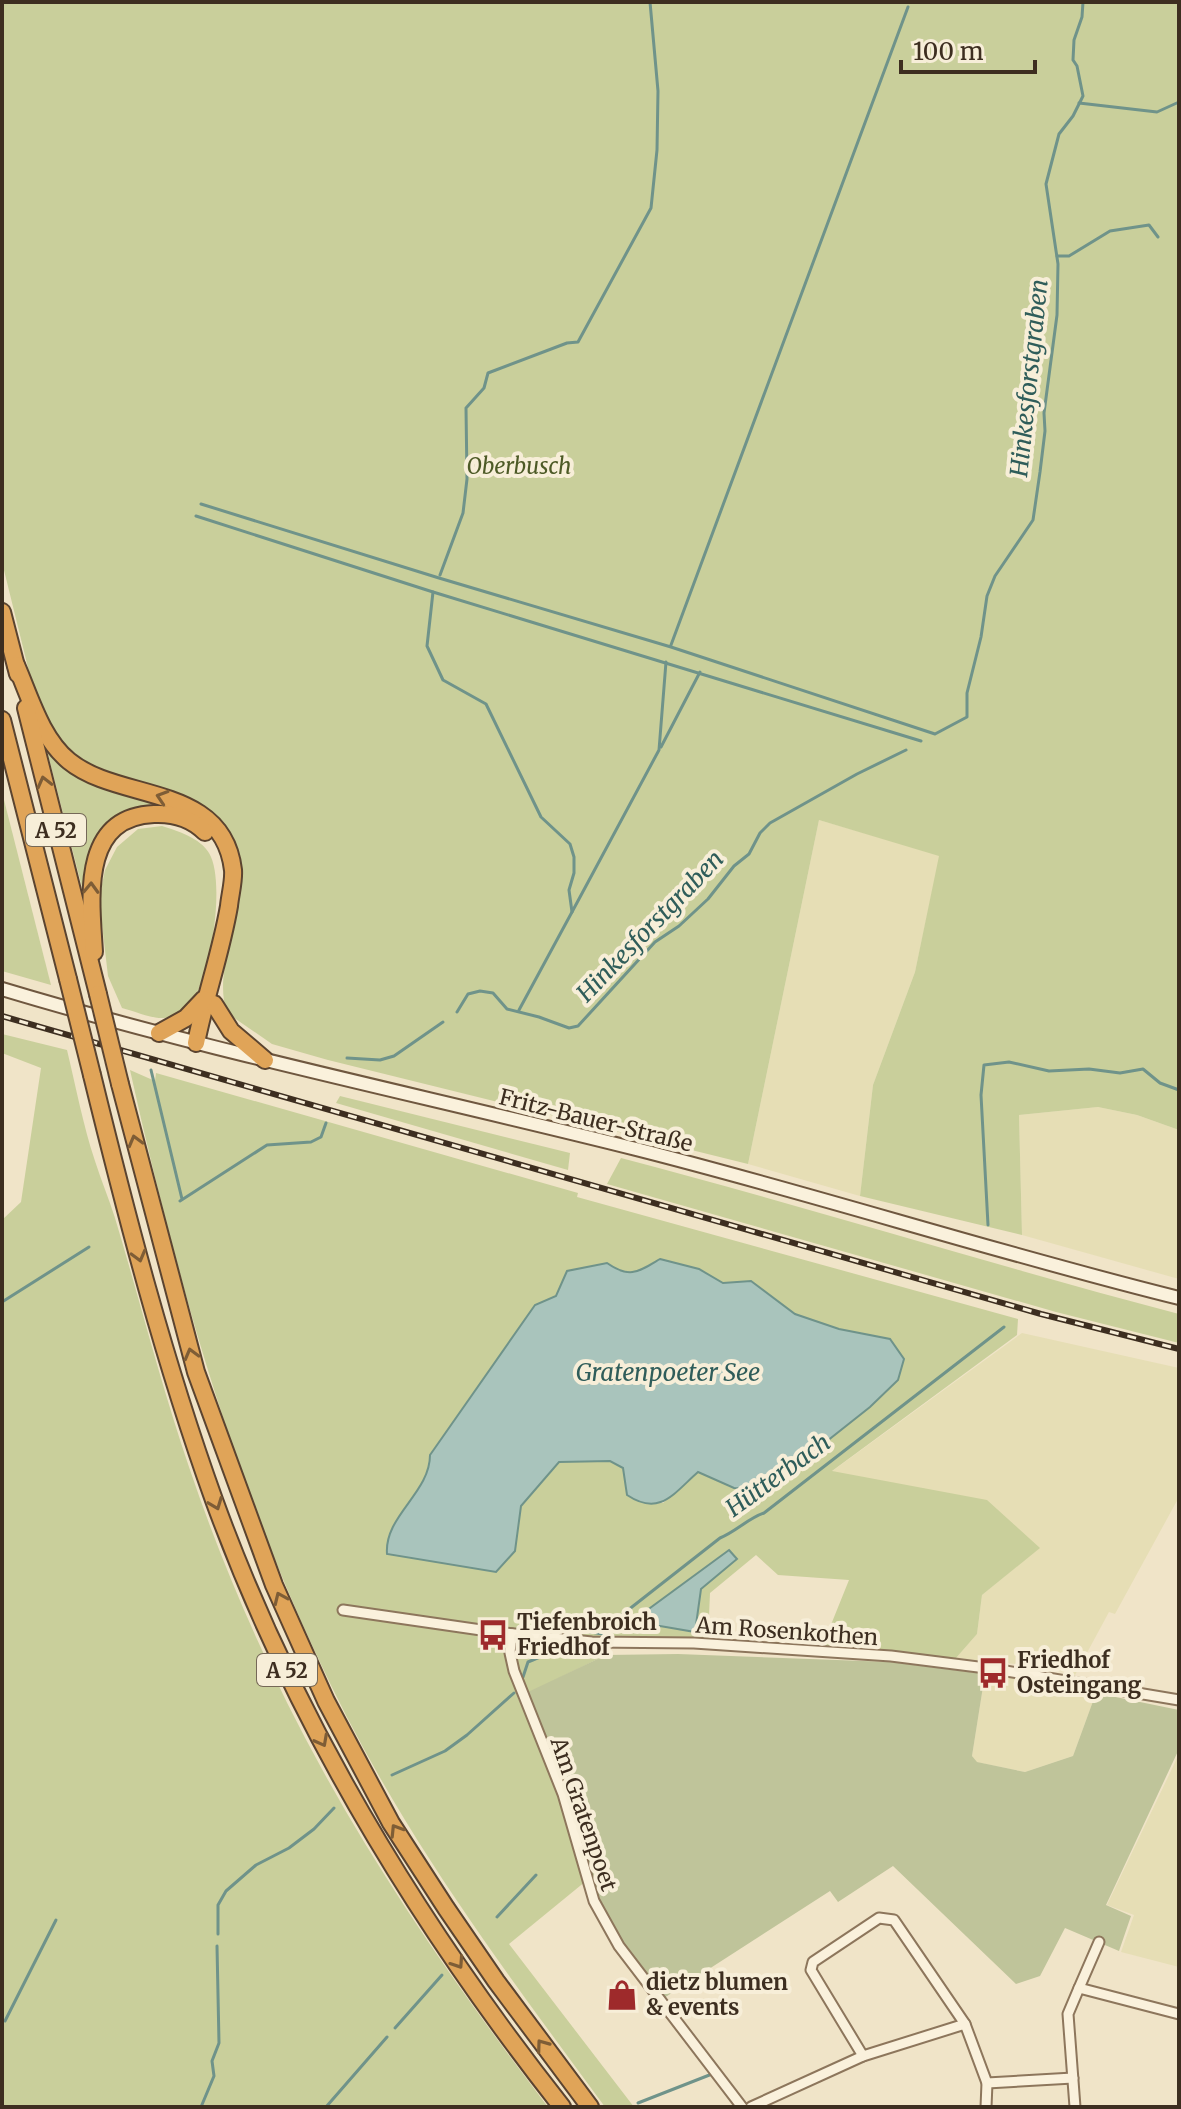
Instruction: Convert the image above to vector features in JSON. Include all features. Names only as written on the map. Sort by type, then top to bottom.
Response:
[{"type":"highway","name":"A 52","points":[[2,612],[120,1084],[196,1372],[274,1585],[326,1701],[391,1823],[496,1981],[590,2107]]},
{"type":"highway","points":[[16,665],[42,726],[56,748],[70,762],[89,774],[115,784],[185,805],[204,817],[229,851],[233,871],[230,895],[201,1044]]},
{"type":"highway","name":"A 52","points":[[2,720],[122,1194],[173,1377],[214,1500],[253,1597],[303,1704],[373,1832],[425,1916],[562,2107]]},
{"type":"highway","points":[[2,768],[26,817]]},
{"type":"highway","points":[[98,994],[90,883],[94,860],[100,848],[111,833],[126,821],[146,814],[167,814],[198,825],[221,854],[230,895]]},
{"type":"highway","points":[[159,1033],[210,1001]]},
{"type":"highway","points":[[210,1001],[231,1031],[265,1060]]},
{"type":"main road","name":"Fritz-Bauer-Straße","points":[[2,989],[201,1044],[742,1176],[1093,1277],[1179,1298]]},
{"type":"street","name":"Am Rosenkothen","points":[[343,1610],[592,1642],[694,1643],[891,1656],[1007,1671],[1179,1700]]},
{"type":"street","name":"Am Gratenpoet","points":[[512,1634],[510,1653],[514,1671],[563,1794],[594,1901],[619,1946],[742,2107]]},
{"type":"street","points":[[863,2056],[811,1970],[813,1962],[879,1918],[894,1920],[965,2024],[987,2083],[986,2107]]},
{"type":"street","points":[[1075,2107],[1068,2014],[1099,1942]]},
{"type":"street","points":[[1079,1988],[1179,2014]]},
{"type":"street","points":[[751,2107],[863,2056],[965,2024]]},
{"type":"street","points":[[987,2083],[1073,2078]]},
{"type":"shaded area","points":[[819,820],[940,855],[915,972],[873,1085],[860,1196],[748,1164]]},
{"type":"shaded area","points":[[1098,1107],[1137,1115],[1179,1130],[1179,1279],[1022,1235],[1019,1115]]},
{"type":"shaded area","points":[[1022,1333],[1179,1368],[1179,1497],[1115,1614],[1109,1612],[1075,1675],[1044,1667],[956,1658],[977,1634],[982,1595],[1039,1548],[831,1472]]},
{"type":"shaded area","points":[[985,1674],[1096,1693],[1073,1756],[1025,1772],[976,1762],[972,1756]]},
{"type":"shaded area","points":[[1179,1754],[1179,1967],[1121,1952],[1134,1915],[1107,1905]]},
{"type":"green space","name":"Oberbusch","points":[[2,2],[1179,2],[1179,1130],[1137,1115],[1098,1107],[1019,1115],[1022,1235],[860,1196],[873,1085],[915,972],[939,856],[819,820],[748,1164],[272,1044],[227,1013],[223,984],[239,887],[224,830],[96,769],[64,748],[52,731],[34,692],[2,562]]},
{"type":"green space","points":[[44,739],[60,760],[149,797],[151,809],[110,824],[85,899]]},
{"type":"green space","points":[[2,792],[51,985],[2,971]]},
{"type":"green space","points":[[162,826],[188,836],[205,848],[214,866],[216,885],[214,929],[205,973],[191,1003],[164,1018],[122,1008],[108,976],[99,899],[105,870],[117,847],[138,829]]},
{"type":"green space","points":[[2,1034],[67,1050],[83,1120],[179,1436],[217,1545],[267,1660],[323,1771],[401,1901],[487,2026],[548,2107],[2,2107],[2,1220],[21,1202],[41,1068],[2,1053]]},
{"type":"green space","points":[[130,1070],[155,1081],[156,1073],[578,1193],[577,1197],[1018,1319],[1017,1335],[832,1471],[987,1500],[1040,1548],[982,1595],[977,1634],[956,1658],[822,1647],[849,1580],[778,1575],[756,1555],[710,1593],[708,1639],[615,1636],[606,1655],[518,1698],[560,1794],[586,1881],[509,1944],[634,2107],[605,2107],[452,1894],[355,1732],[271,1550],[236,1457],[205,1361]],"holes":[[[660,1259],[699,1269],[723,1284],[751,1281],[795,1314],[839,1329],[898,1380],[870,1407],[774,1483],[734,1488],[698,1472],[663,1503],[627,1495],[624,1468],[610,1461],[559,1462],[521,1506],[515,1551],[496,1572],[387,1554],[392,1528],[423,1481],[430,1455],[535,1305],[556,1296],[568,1271],[607,1263],[622,1271],[634,1272]]]},
{"type":"green space","points":[[340,1096],[570,1153],[568,1170],[336,1103]]},
{"type":"green space","points":[[621,1158],[1179,1314],[1179,1343],[1056,1312],[607,1184]]},
{"type":"green space","points":[[678,1654],[891,1662],[985,1674],[972,1756],[977,1762],[1025,1772],[1073,1756],[1096,1693],[1179,1710],[1179,1749],[1106,1905],[1131,1916],[1119,1951],[1065,1928],[1040,1976],[1016,1984],[893,1866],[838,1902],[830,1891],[664,1998],[623,1943],[597,1900],[567,1793],[528,1692],[606,1655]]},
{"type":"water","name":"Gratenpoeter See","points":[[660,1259],[699,1269],[723,1283],[751,1281],[795,1314],[839,1329],[890,1339],[904,1359],[898,1380],[870,1407],[774,1483],[748,1489],[734,1488],[698,1472],[666,1500],[649,1504],[627,1495],[623,1468],[610,1461],[559,1462],[521,1506],[515,1551],[496,1572],[387,1554],[392,1528],[423,1481],[430,1455],[535,1305],[556,1296],[567,1271],[607,1263],[622,1271],[634,1272]]},
{"type":"water","points":[[729,1550],[737,1559],[701,1589],[695,1632],[660,1626],[635,1628],[631,1622]]},
{"type":"waterway","points":[[440,575],[463,513],[467,479],[466,408],[484,388],[488,373],[567,343],[578,342],[651,208],[657,150],[658,91],[650,2]]},
{"type":"waterway","name":"Hinkesforstgraben","points":[[201,504],[671,647],[935,734],[967,717],[967,693],[981,637],[987,596],[995,576],[1033,520],[1057,315],[1058,264],[1046,184],[1059,134],[1083,96],[1073,60],[1074,40],[1082,17],[1083,2]]},
{"type":"waterway","points":[[671,645],[908,7]]},
{"type":"waterway","points":[[1079,103],[1157,112],[1179,102]]},
{"type":"waterway","points":[[1057,256],[1069,256],[1110,231],[1149,225],[1158,237]]},
{"type":"waterway","points":[[196,516],[921,741]]},
{"type":"waterway","points":[[433,592],[427,646],[443,680],[486,704],[541,817],[570,844],[574,857],[569,890],[572,912],[519,1010]]},
{"type":"waterway","points":[[572,912],[659,750],[666,662]]},
{"type":"waterway","points":[[661,747],[700,672]]},
{"type":"waterway","name":"Hinkesforstgraben","points":[[457,1012],[468,994],[480,991],[493,993],[507,1009],[569,1028],[578,1026],[655,942],[679,926],[708,899],[734,866],[749,854],[760,833],[770,823],[906,750]]},
{"type":"waterway","name":"Hinkesforstgraben","points":[[347,1058],[380,1060],[394,1056],[443,1022]]},
{"type":"waterway","name":"Hütterbach","points":[[988,1225],[981,1095],[984,1065],[1009,1062],[1049,1071],[1089,1069],[1120,1073],[1143,1069],[1160,1083],[1179,1090]]},
{"type":"waterway","points":[[151,1070],[182,1199]]},
{"type":"waterway","name":"Hinkesforstgraben","points":[[180,1201],[267,1145],[311,1142],[321,1137],[326,1123]]},
{"type":"waterway","name":"Hinkesforstgraben","points":[[2,1302],[89,1247]]},
{"type":"waterway","name":"Hütterbach","points":[[571,1634],[578,1630],[609,1635],[623,1614],[720,1538],[764,1513],[1004,1327]]},
{"type":"waterway","name":"Hütterbach","points":[[523,1677],[528,1662],[560,1646]]},
{"type":"waterway","name":"Hütterbach","points":[[392,1775],[445,1751],[514,1693]]},
{"type":"waterway","name":"Hütterbach","points":[[218,1934],[218,1905],[226,1891],[256,1865],[289,1848],[314,1829],[334,1808]]},
{"type":"waterway","points":[[497,1917],[536,1875]]},
{"type":"waterway","points":[[5,2021],[56,1920]]},
{"type":"waterway","name":"Hütterbach","points":[[201,2107],[214,2076],[212,2061],[219,2043],[217,1946]]},
{"type":"waterway","points":[[395,2028],[442,1975]]},
{"type":"waterway","points":[[326,2107],[387,2037]]},
{"type":"waterway","points":[[638,2103],[712,2074]]},
{"type":"railway","points":[[2,1016],[1041,1314],[1179,1349]]},
{"type":"place","name":"Tiefenbroich Friedhof","points":[[493,1635]]},
{"type":"place","name":"Friedhof Osteingang","points":[[993,1673]]},
{"type":"place","name":"dietz blumen & events","points":[[622,1995]]}]
